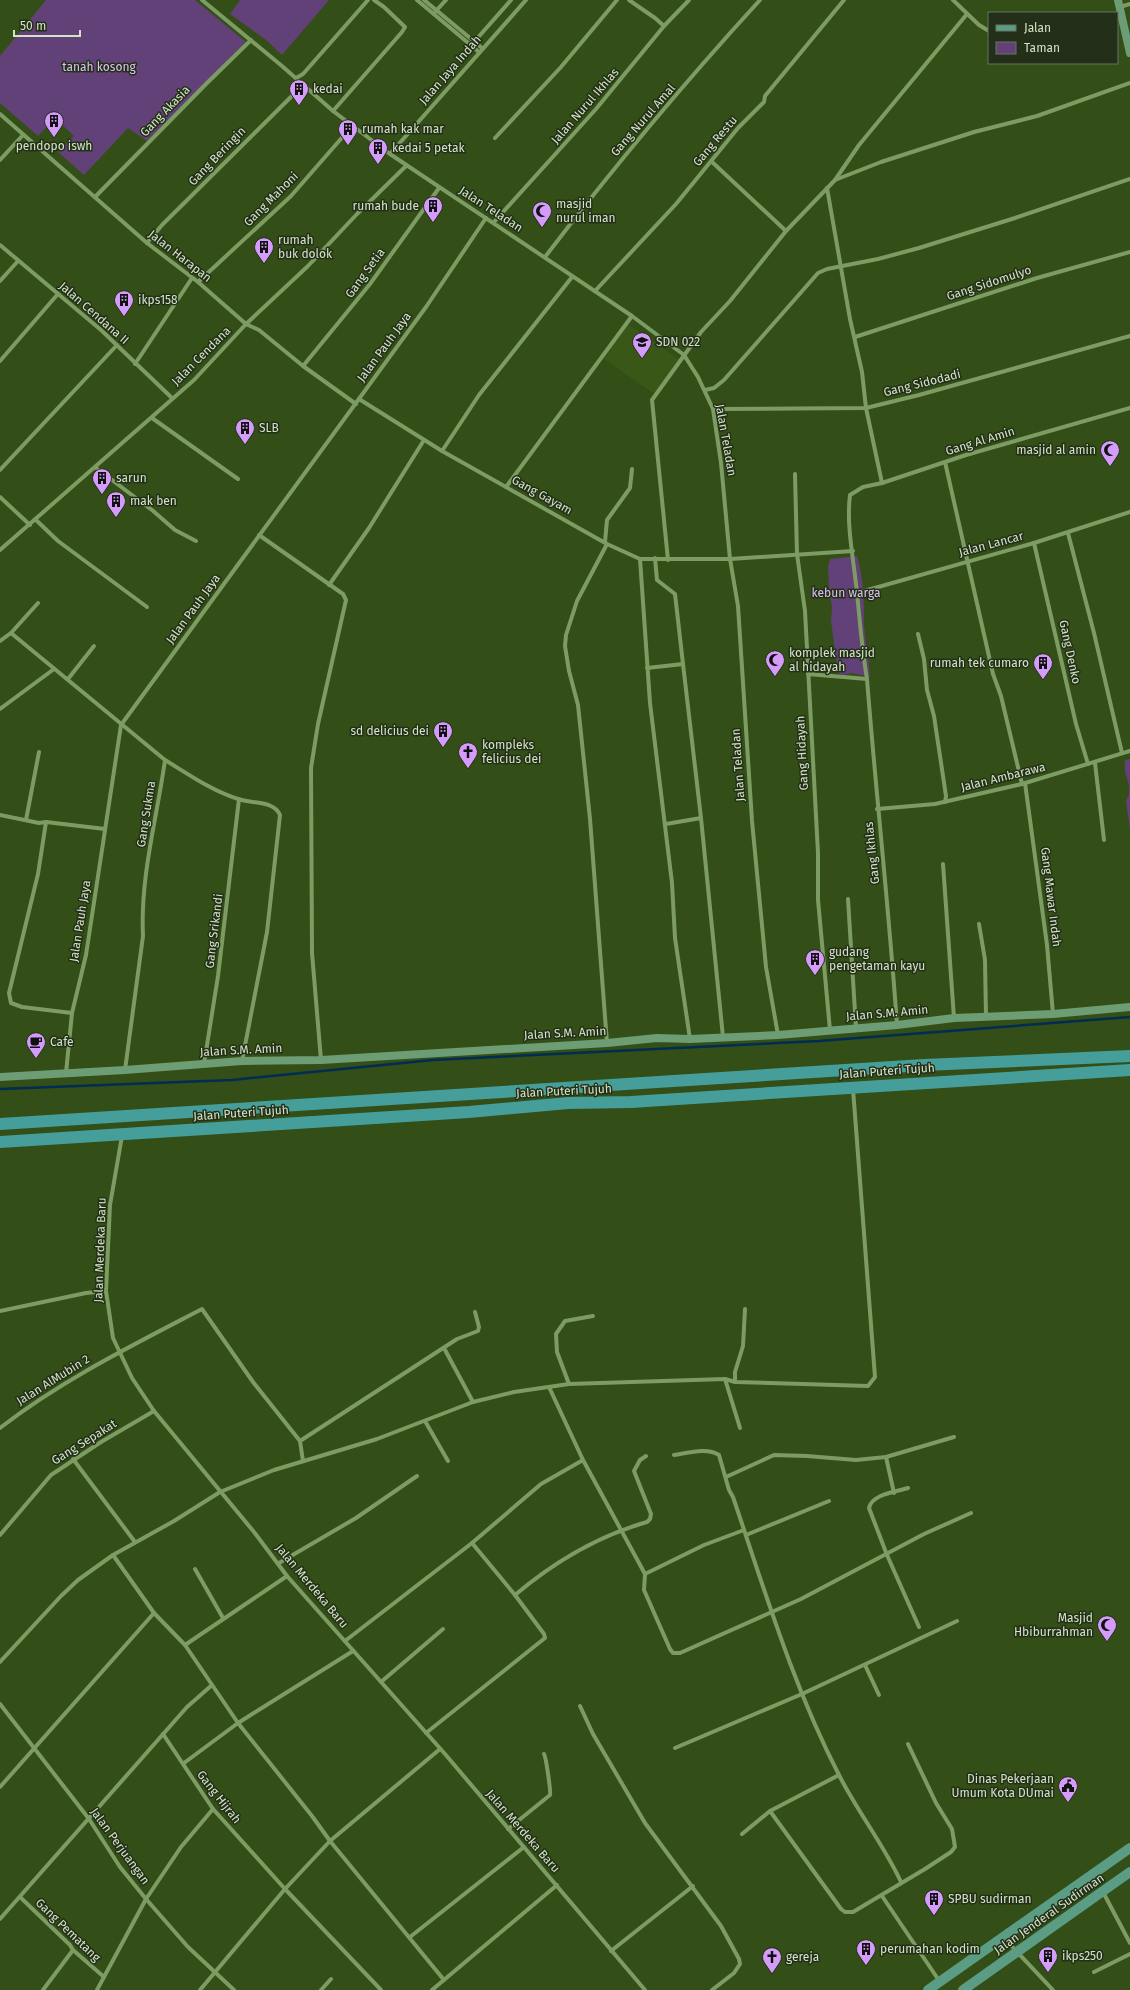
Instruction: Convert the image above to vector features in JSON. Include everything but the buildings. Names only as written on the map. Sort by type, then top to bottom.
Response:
[{"type":"highway","name":"Jalan Puteri Tujuh","points":[[0,1124],[916,1066],[1130,1056]]},
{"type":"highway","name":"Jalan Puteri Tujuh","points":[[0,1142],[469,1112],[568,1103],[631,1102],[1130,1070]]},
{"type":"main road","name":"Jalan Jenderal Sudirman","points":[[928,1990],[1130,1848]]},
{"type":"main road","name":"Jalan Jenderal Sudirman","points":[[967,1989],[1130,1872]]},
{"type":"street","name":"Jalan Teladan","points":[[202,0],[252,40],[333,111],[406,166],[494,222],[572,277],[632,316],[684,355],[705,390],[712,409],[721,463],[730,558],[738,606],[753,837],[766,967],[778,1035]]},
{"type":"street","points":[[296,78],[303,74],[368,0]]},
{"type":"street","points":[[333,111],[405,27],[384,7],[374,0]]},
{"type":"street","points":[[417,0],[474,41],[480,50]]},
{"type":"street","points":[[424,0],[471,46],[480,50]]},
{"type":"street","points":[[435,12],[446,0]]},
{"type":"street","points":[[471,46],[511,0]]},
{"type":"street","name":"Jalan Jaya Indah","points":[[390,154],[480,50],[526,0]]},
{"type":"street","points":[[495,138],[561,67],[617,0]]},
{"type":"street","points":[[629,0],[656,18],[664,26]]},
{"type":"street","name":"Jalan Nurul Ikhlas","points":[[494,222],[596,109],[664,26],[689,0]]},
{"type":"street","name":"Gang Nurul Amal","points":[[545,257],[621,161],[760,0]]},
{"type":"street","name":"Gang Restu","points":[[595,291],[676,204],[738,128],[764,102],[765,96],[844,0]]},
{"type":"street","points":[[953,0],[979,25],[988,30]]},
{"type":"street","points":[[1130,4],[1119,3],[1120,22],[1130,54]]},
{"type":"street","points":[[668,560],[652,400],[684,355],[730,301],[786,231],[835,180],[859,145],[967,14]]},
{"type":"street","name":"Gang Akasia","points":[[95,197],[207,83],[252,40]]},
{"type":"street","points":[[835,180],[881,162],[974,132],[1037,116],[1130,83]]},
{"type":"street","name":"Gang Beringin","points":[[147,244],[162,225],[303,85]]},
{"type":"street","name":"Jalan Harapan","points":[[0,114],[147,244],[198,282],[246,324],[258,330],[303,366],[356,404]]},
{"type":"street","name":"Gang Mahoni","points":[[198,282],[291,196],[353,125]]},
{"type":"street","points":[[0,160],[23,135]]},
{"type":"street","points":[[711,161],[786,231]]},
{"type":"street","name":"Jalan Cendana","points":[[0,550],[96,468],[172,398],[194,380],[246,324],[308,266],[357,214],[406,166]]},
{"type":"street","points":[[705,390],[714,388],[724,380],[747,356],[818,273],[827,269],[919,248],[1015,218],[1130,179]]},
{"type":"street","name":"Gang Setia","points":[[303,366],[370,284],[439,188]]},
{"type":"street","points":[[827,188],[862,372],[866,408],[882,483]]},
{"type":"street","name":"Jalan Pauh Jaya","points":[[66,1073],[72,1013],[86,955],[121,725],[426,307],[486,218]]},
{"type":"street","name":"Jalan Cendana II","points":[[0,245],[117,345],[172,398]]},
{"type":"street","name":"Gang Sidomulyo","points":[[855,337],[1037,278],[1130,252]]},
{"type":"street","points":[[0,281],[18,261]]},
{"type":"street","points":[[442,451],[479,395],[572,277]]},
{"type":"street","points":[[135,364],[192,278]]},
{"type":"street","points":[[0,361],[57,295]]},
{"type":"street","points":[[506,487],[632,316]]},
{"type":"street","name":"Gang Sidodadi","points":[[712,409],[866,408],[934,391],[1130,336]]},
{"type":"street","points":[[0,470],[117,345]]},
{"type":"street","name":"Gang Gayam","points":[[359,399],[442,451],[606,543],[640,559],[655,558],[668,560],[730,558],[853,551]]},
{"type":"street","name":"Gang Al Amin","points":[[849,507],[850,495],[863,487],[882,483],[945,462],[1130,408]]},
{"type":"street","points":[[152,418],[238,479]]},
{"type":"street","points":[[329,585],[369,528],[424,440]]},
{"type":"street","name":"Gang Mawar Indah","points":[[945,462],[993,674],[1023,783],[1046,938],[1053,1014]]},
{"type":"street","points":[[96,468],[134,496],[175,530],[196,542]]},
{"type":"street","points":[[607,1043],[600,940],[582,743],[577,696],[569,671],[565,646],[566,635],[577,601],[606,543],[607,520],[630,488],[632,469]]},
{"type":"street","name":"Gang Hidayah","points":[[794,474],[797,554],[805,611],[818,853],[818,900],[830,1031]]},
{"type":"street","points":[[0,497],[30,525]]},
{"type":"street","name":"Gang Ikhlas","points":[[849,507],[860,642],[867,679],[877,809],[890,917],[897,1025]]},
{"type":"street","name":"Jalan Lancar","points":[[857,593],[1068,533],[1130,512]]},
{"type":"street","points":[[36,520],[58,541],[147,607]]},
{"type":"street","points":[[1068,533],[1094,633],[1122,753]]},
{"type":"street","points":[[259,535],[343,594],[346,600],[318,724],[311,768],[312,953],[321,1060]]},
{"type":"street","name":"Gang Denko","points":[[1034,543],[1076,724],[1088,764]]},
{"type":"street","points":[[655,558],[657,580],[675,594],[701,818],[723,1038]]},
{"type":"street","points":[[640,559],[647,668],[666,824],[676,938],[690,1039]]},
{"type":"street","points":[[0,641],[11,632],[38,603]]},
{"type":"street","points":[[11,632],[121,725],[165,760],[213,789],[239,799],[277,809],[280,815],[267,932],[242,1060]]},
{"type":"street","points":[[918,634],[924,659],[927,690],[934,716],[941,757],[946,796],[945,802]]},
{"type":"street","points":[[68,679],[94,646]]},
{"type":"street","points":[[647,668],[683,664]]},
{"type":"street","points":[[0,710],[54,669]]},
{"type":"street","points":[[808,674],[867,679]]},
{"type":"street","name":"Jalan Ambarawa","points":[[877,809],[945,802],[1023,783],[1095,763],[1130,751]]},
{"type":"street","points":[[26,820],[39,752]]},
{"type":"street","name":"Gang Sukma","points":[[125,1070],[142,936],[142,916],[146,874],[165,760]]},
{"type":"street","points":[[1095,763],[1104,840]]},
{"type":"street","name":"Gang Srikandi","points":[[204,1064],[218,976],[239,799]]},
{"type":"street","points":[[0,815],[11,819],[39,823],[46,822],[105,829]]},
{"type":"street","points":[[666,824],[701,818]]},
{"type":"street","points":[[46,822],[38,874],[9,993],[9,999],[11,1003],[22,1008],[72,1013]]},
{"type":"street","points":[[943,864],[954,1018]]},
{"type":"street","points":[[848,899],[856,1028]]},
{"type":"street","points":[[979,924],[985,960],[986,1017]]},
{"type":"street","name":"Jalan S.M. Amin","points":[[0,1077],[125,1070],[242,1060],[321,1060],[607,1043],[657,1038],[690,1039],[778,1035],[897,1025],[954,1018],[1053,1014],[1130,1007]]},
{"type":"street","points":[[0,1662],[61,1596],[78,1580],[113,1555],[174,1521],[220,1492],[274,1470],[377,1439],[473,1402],[514,1392],[569,1384],[725,1379],[735,1382],[868,1386],[874,1380],[853,1087]]},
{"type":"street","name":"Jalan Merdeka Baru","points":[[122,1135],[110,1205],[106,1291],[109,1320],[119,1352],[132,1378],[154,1412],[279,1563],[287,1576],[440,1749],[557,1885],[611,1951],[646,1990]]},
{"type":"street","points":[[0,1311],[86,1293],[106,1291]]},
{"type":"street","name":"Jalan AlMubin 2","points":[[0,1428],[28,1407],[119,1352],[202,1309],[253,1382],[300,1441]]},
{"type":"street","points":[[735,1382],[735,1372],[743,1346],[745,1309]]},
{"type":"street","points":[[303,1461],[300,1441],[457,1339],[478,1331],[480,1328],[475,1312]]},
{"type":"street","points":[[569,1384],[557,1352],[556,1334],[565,1321],[593,1316]]},
{"type":"street","points":[[444,1348],[473,1402]]},
{"type":"street","points":[[725,1379],[740,1428]]},
{"type":"street","points":[[549,1387],[583,1460],[622,1529],[645,1574],[644,1590],[673,1653],[680,1653],[770,1611],[801,1599],[924,1534],[971,1513]]},
{"type":"street","name":"Gang Sepakat","points":[[0,1535],[51,1475],[73,1459],[154,1412]]},
{"type":"street","points":[[425,1421],[448,1461]]},
{"type":"street","points":[[726,1476],[774,1455],[856,1460],[886,1457],[954,1437]]},
{"type":"street","points":[[674,1455],[703,1451],[714,1451],[719,1455],[729,1490],[733,1497],[746,1535],[770,1611],[802,1694],[839,1775],[901,1882]]},
{"type":"street","points":[[515,1595],[575,1551],[622,1529],[647,1522],[650,1519],[650,1514],[634,1471],[640,1460],[646,1456]]},
{"type":"street","points":[[886,1457],[894,1493]]},
{"type":"street","points":[[73,1459],[135,1542]]},
{"type":"street","points":[[345,1641],[472,1543],[541,1484],[583,1460]]},
{"type":"street","points":[[279,1563],[356,1518],[417,1476]]},
{"type":"street","points":[[908,1488],[875,1498],[870,1504],[869,1508],[886,1555],[919,1627]]},
{"type":"street","points":[[746,1535],[828,1501]]},
{"type":"street","points":[[645,1574],[704,1545],[744,1530]]},
{"type":"street","points":[[426,1733],[545,1638],[544,1634],[515,1595],[472,1543]]},
{"type":"street","points":[[113,1555],[154,1613],[185,1645],[238,1723],[330,1841],[444,1980]]},
{"type":"street","points":[[195,1569],[223,1618]]},
{"type":"street","points":[[185,1645],[287,1576]]},
{"type":"street","points":[[0,1787],[154,1613]]},
{"type":"street","points":[[675,1748],[865,1666],[957,1621]]},
{"type":"street","points":[[381,1682],[443,1629]]},
{"type":"street","name":"Gang Hijrah","points":[[353,1651],[238,1723],[184,1763],[190,1777],[213,1809],[285,1889],[381,1990]]},
{"type":"street","points":[[865,1666],[879,1694]]},
{"type":"street","points":[[1,1916],[20,1897],[187,1707],[212,1685]]},
{"type":"street","name":"Jalan Perjuangan","points":[[0,1704],[89,1819],[120,1867],[146,1899],[188,1947],[234,1990]]},
{"type":"street","points":[[580,1706],[593,1734],[646,1823],[721,1926],[739,1959],[740,1964],[734,1973],[712,1990]]},
{"type":"street","points":[[163,1734],[184,1763]]},
{"type":"street","points":[[770,1812],[845,1912],[853,1912],[925,1869],[955,1847],[952,1830],[936,1803],[908,1744]]},
{"type":"street","points":[[200,1990],[285,1889],[330,1841],[440,1749]]},
{"type":"street","points":[[508,1829],[550,1795],[544,1754]]},
{"type":"street","points":[[742,1834],[770,1812],[839,1775]]},
{"type":"street","points":[[97,1990],[146,1899],[181,1847],[213,1809]]},
{"type":"street","points":[[410,1937],[524,1847]]},
{"type":"street","points":[[432,1990],[557,1885]]},
{"type":"street","points":[[611,1951],[693,1886]]},
{"type":"street","points":[[1103,1892],[1130,1943]]},
{"type":"street","points":[[882,1896],[940,1982]]},
{"type":"street","name":"Gang Pematang","points":[[20,1897],[70,1945],[73,1950],[104,1978]]},
{"type":"street","points":[[1003,1938],[1053,1990]]},
{"type":"street","points":[[43,1990],[73,1950]]},
{"type":"street","points":[[1094,1972],[1130,1954]]},
{"type":"street","points":[[321,1990],[330,1979]]},
{"type":"shaded area","name":"SDN 022","points":[[628,324],[680,360],[656,395],[604,359]]},
{"type":"green space","name":"tanah kosong","points":[[46,0],[195,0],[246,42],[147,141],[128,128],[84,175],[58,152],[74,136],[55,118],[38,136],[0,103],[0,56]]},
{"type":"green space","points":[[240,0],[329,0],[282,55],[266,40],[230,14]]},
{"type":"green space","name":"kebun warga","points":[[857,556],[864,599],[864,625],[870,677],[852,673],[843,675],[838,673],[831,621],[832,607],[829,590],[828,566],[830,559]]},
{"type":"green space","points":[[1130,759],[1130,830],[1126,801],[1129,794],[1129,785],[1125,772],[1125,760]]},
{"type":"waterway","points":[[0,1089],[232,1080],[433,1060],[819,1041],[1130,1017]]},
{"type":"place","name":"kedai","points":[[299,106]]},
{"type":"place","name":"pendopo iswh","points":[[54,138]]},
{"type":"place","name":"rumah kak mar","points":[[348,146]]},
{"type":"place","name":"kedai 5 petak","points":[[378,165]]},
{"type":"place","name":"rumah bude","points":[[433,223]]},
{"type":"place","name":"masjid nurul iman","points":[[542,228]]},
{"type":"place","name":"rumah buk dolok","points":[[264,264]]},
{"type":"place","name":"ikps158","points":[[124,317]]},
{"type":"place","name":"SDN 022","points":[[642,359]]},
{"type":"place","name":"SLB","points":[[245,445]]},
{"type":"place","name":"masjid al amin","points":[[1110,467]]},
{"type":"place","name":"sarun","points":[[102,495]]},
{"type":"place","name":"mak ben","points":[[116,518]]},
{"type":"place","name":"komplek masjid al hidayah","points":[[775,677]]},
{"type":"place","name":"rumah tek cumaro","points":[[1043,680]]},
{"type":"place","name":"sd delicius dei","points":[[443,748]]},
{"type":"place","name":"kompleks felicius dei","points":[[468,769]]},
{"type":"place","name":"gudang pengetaman kayu","points":[[815,976]]},
{"type":"place","name":"Cafe","points":[[36,1059]]},
{"type":"place","name":"Masjid Hbiburrahman","points":[[1107,1642]]},
{"type":"place","name":"Dinas Pekerjaan Umum Kota DUmai","points":[[1068,1803]]},
{"type":"place","name":"SPBU sudirman","points":[[934,1916]]},
{"type":"place","name":"perumahan kodim","points":[[866,1966]]},
{"type":"place","name":"ikps250","points":[[1048,1973]]},
{"type":"place","name":"gereja","points":[[772,1974]]}]
